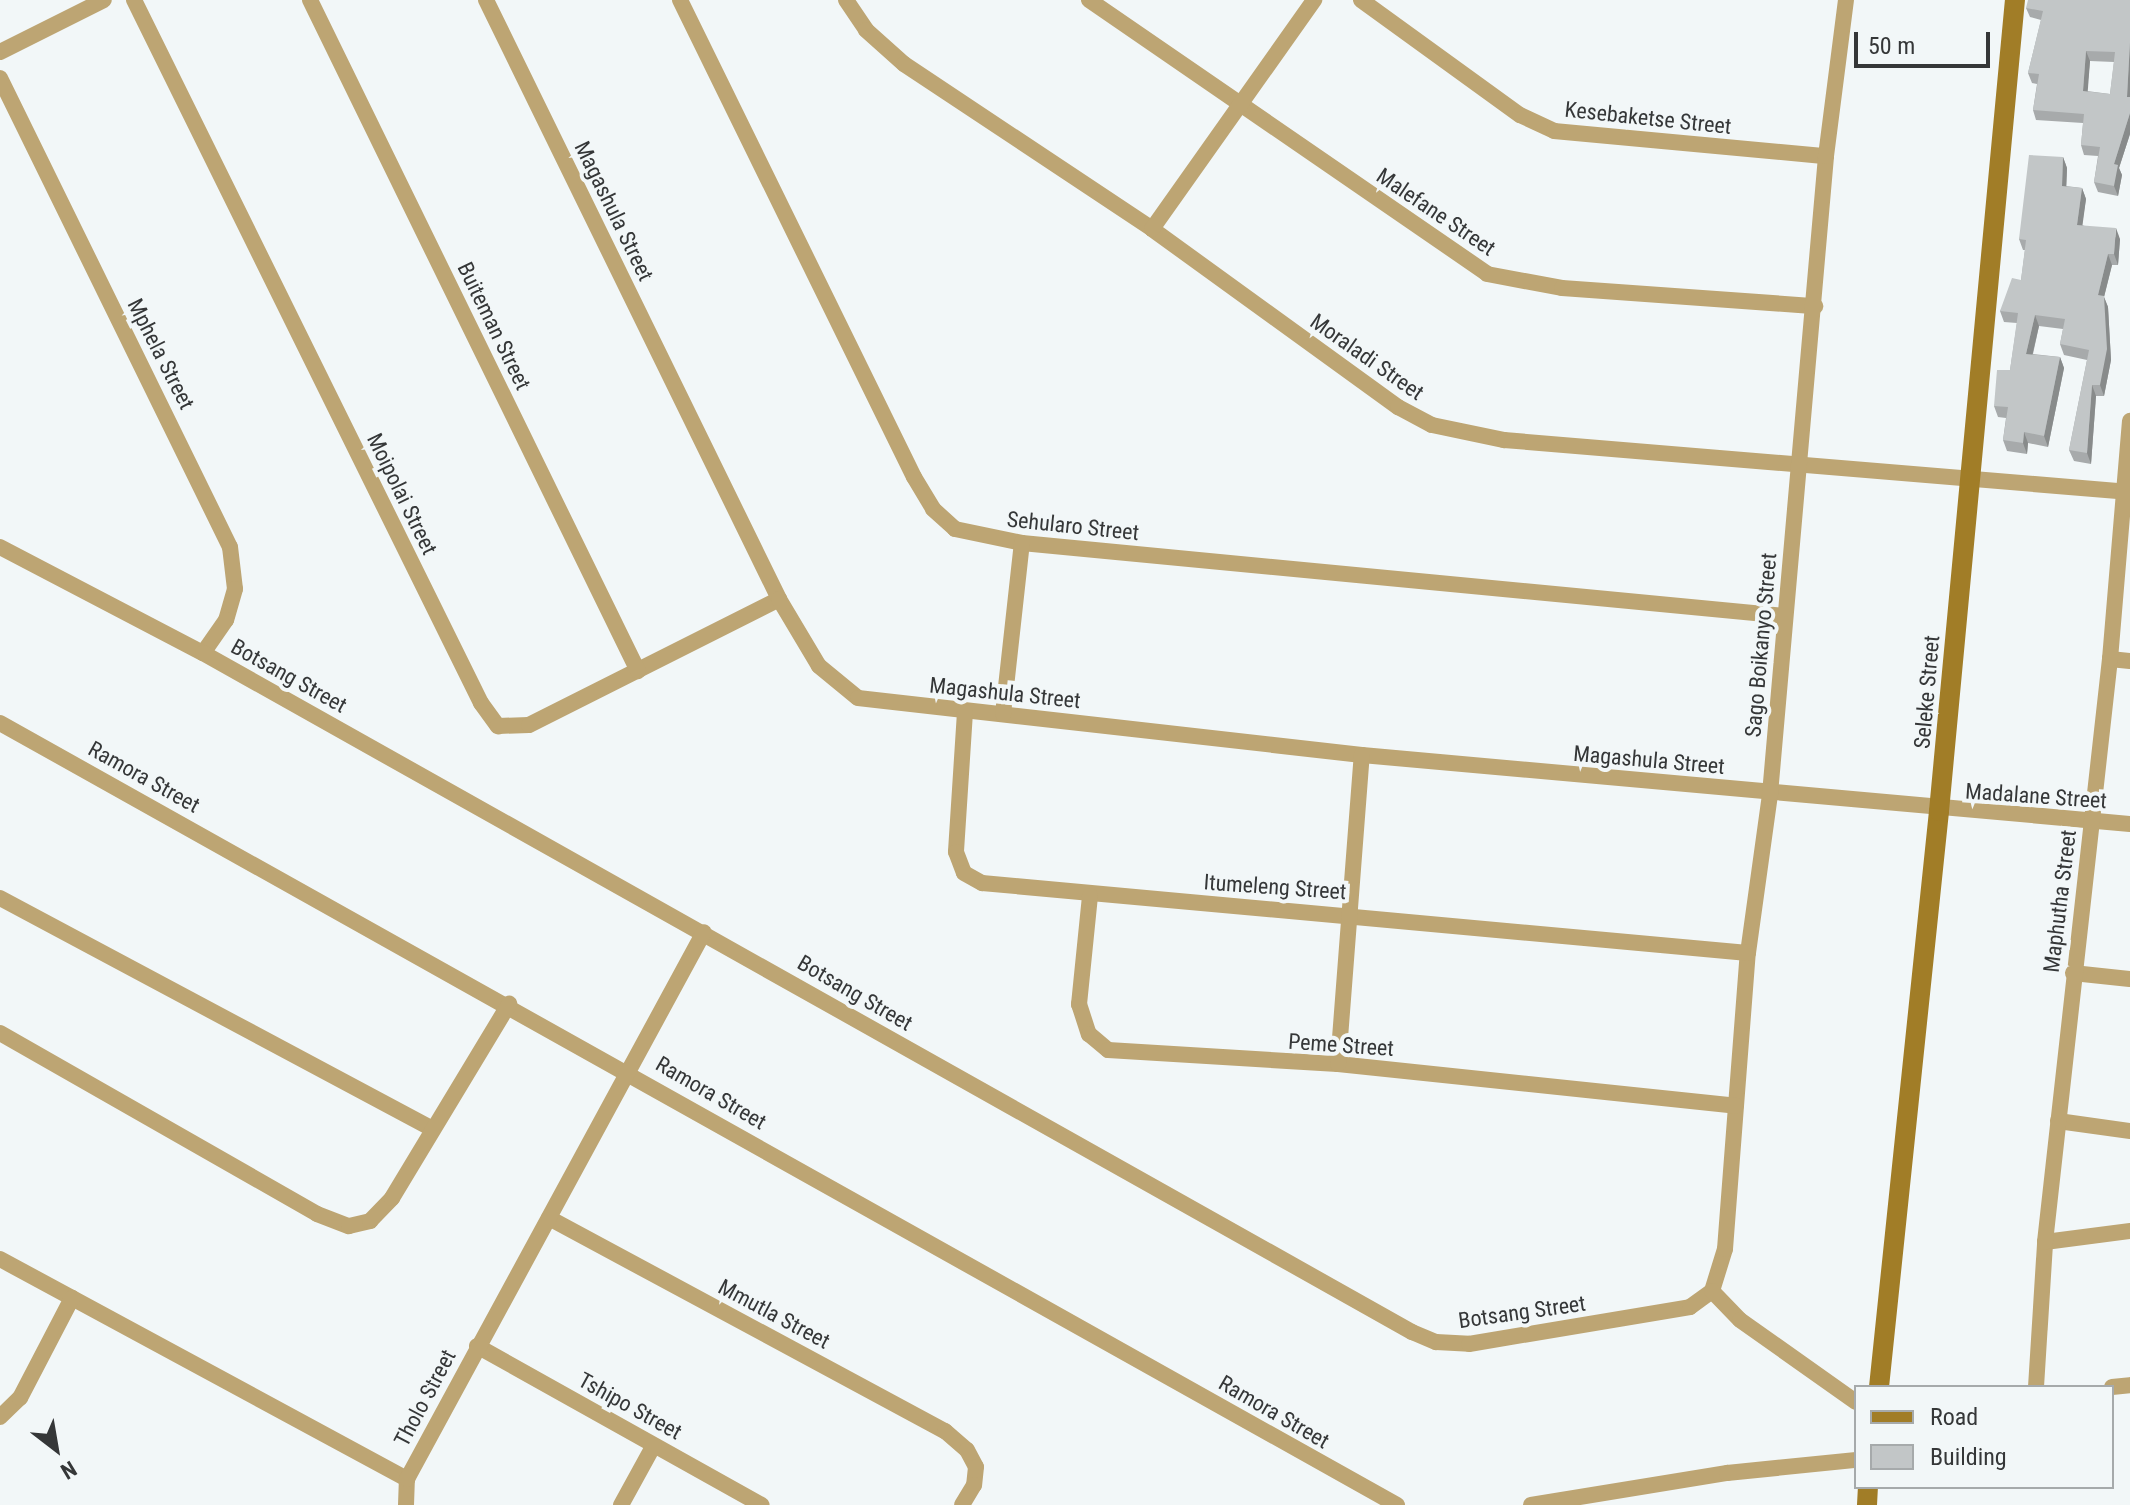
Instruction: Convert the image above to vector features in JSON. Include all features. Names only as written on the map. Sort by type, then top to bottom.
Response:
[{"type":"street","points":[[0,52],[104,0]]},
{"type":"street","name":"Moipolai Street","points":[[134,0],[488,714],[504,728],[523,727],[779,599]]},
{"type":"street","name":"Buiteman Street","points":[[310,0],[638,671]]},
{"type":"street","name":"Magashula Street","points":[[486,0],[779,599],[819,666],[843,690],[875,702],[965,712],[1362,755],[1939,811]]},
{"type":"street","name":"Sehularo Street","points":[[680,0],[933,509],[955,529],[1022,543],[1784,616]]},
{"type":"street","name":"Moraladi Street","points":[[846,0],[866,30],[904,64],[1152,229],[1336,364],[1432,425],[1504,440],[1971,475],[2127,492]]},
{"type":"street","name":"Malefane Street","points":[[1089,0],[1243,102],[1447,251],[1487,274],[1585,290],[1815,306]]},
{"type":"street","points":[[1152,229],[1314,0]]},
{"type":"street","name":"Kesebaketse Street","points":[[1361,0],[1520,115],[1554,131],[1826,156]]},
{"type":"street","name":"Sago Boikanyo Street","points":[[1712,1291],[1725,1249],[1748,953],[1770,794],[1826,156],[1846,0]]},
{"type":"street","name":"Seleke Street","points":[[1879,1385],[1939,811],[2015,0]]},
{"type":"street","name":"Mphela Street","points":[[0,78],[230,547],[235,589],[226,620],[203,653]]},
{"type":"street","name":"Maphutha Street","points":[[2036,1385],[2045,1242],[2110,659],[2127,492],[2130,421]]},
{"type":"street","points":[[1003,714],[1022,543]]},
{"type":"street","name":"Botsang Street","points":[[0,547],[203,653],[704,932],[1364,1307],[1436,1342],[1485,1343],[1670,1312],[1690,1307],[1712,1291]]},
{"type":"street","points":[[2110,659],[2130,661]]},
{"type":"street","name":"Itumeleng Street","points":[[965,712],[958,865],[982,883],[1090,896],[1347,914],[1748,953]]},
{"type":"street","name":"Ramora Street","points":[[0,723],[627,1070],[1397,1505]]},
{"type":"street","points":[[1338,1064],[1347,914],[1362,755]]},
{"type":"street","name":"Madalane Street","points":[[1939,811],[2130,824]]},
{"type":"street","name":"Peme Street","points":[[1090,896],[1079,1004],[1098,1045],[1169,1057],[1338,1064],[1736,1106]]},
{"type":"street","points":[[0,898],[430,1128]]},
{"type":"street","name":"Tholo Street","points":[[0,1259],[407,1479],[704,932]]},
{"type":"street","points":[[2073,973],[2130,979]]},
{"type":"street","points":[[0,1033],[317,1214],[349,1226],[370,1221],[383,1210],[430,1128],[509,1004]]},
{"type":"street","points":[[2058,1121],[2130,1131]]},
{"type":"street","name":"Mmutla Street","points":[[549,1218],[945,1431],[972,1458],[974,1485],[962,1505]]},
{"type":"street","points":[[2045,1242],[2130,1231]]},
{"type":"street","points":[[1712,1291],[1740,1320],[1854,1401]]},
{"type":"street","points":[[0,1417],[20,1398],[72,1298]]},
{"type":"street","name":"Tshipo Street","points":[[477,1346],[762,1505]]},
{"type":"street","points":[[621,1505],[654,1445]]},
{"type":"street","points":[[1531,1505],[1727,1473],[1854,1460]]},
{"type":"street","points":[[406,1505],[407,1479]]},
{"type":"building","points":[[2028,0],[2130,0],[2127,97],[2130,97],[2130,113],[2114,164],[2118,165],[2114,186],[2094,182],[2100,147],[2081,145],[2084,114],[2033,110],[2039,74],[2028,73],[2043,11],[2026,8]],"holes":[[[2086,51],[2115,52],[2110,94],[2083,91]]]},
{"type":"building","points":[[2029,155],[2063,157],[2062,186],[2082,188],[2077,225],[2116,228],[2114,254],[2108,254],[2098,295],[2104,296],[2107,349],[2100,385],[2092,385],[2087,453],[2069,450],[2089,350],[2060,344],[2065,319],[2035,315],[2026,354],[2060,357],[2044,436],[2024,432],[2023,443],[2003,440],[2008,407],[1994,406],[1997,370],[2010,370],[2018,313],[2000,311],[2012,278],[2021,280],[2026,240],[2019,239]]}]
